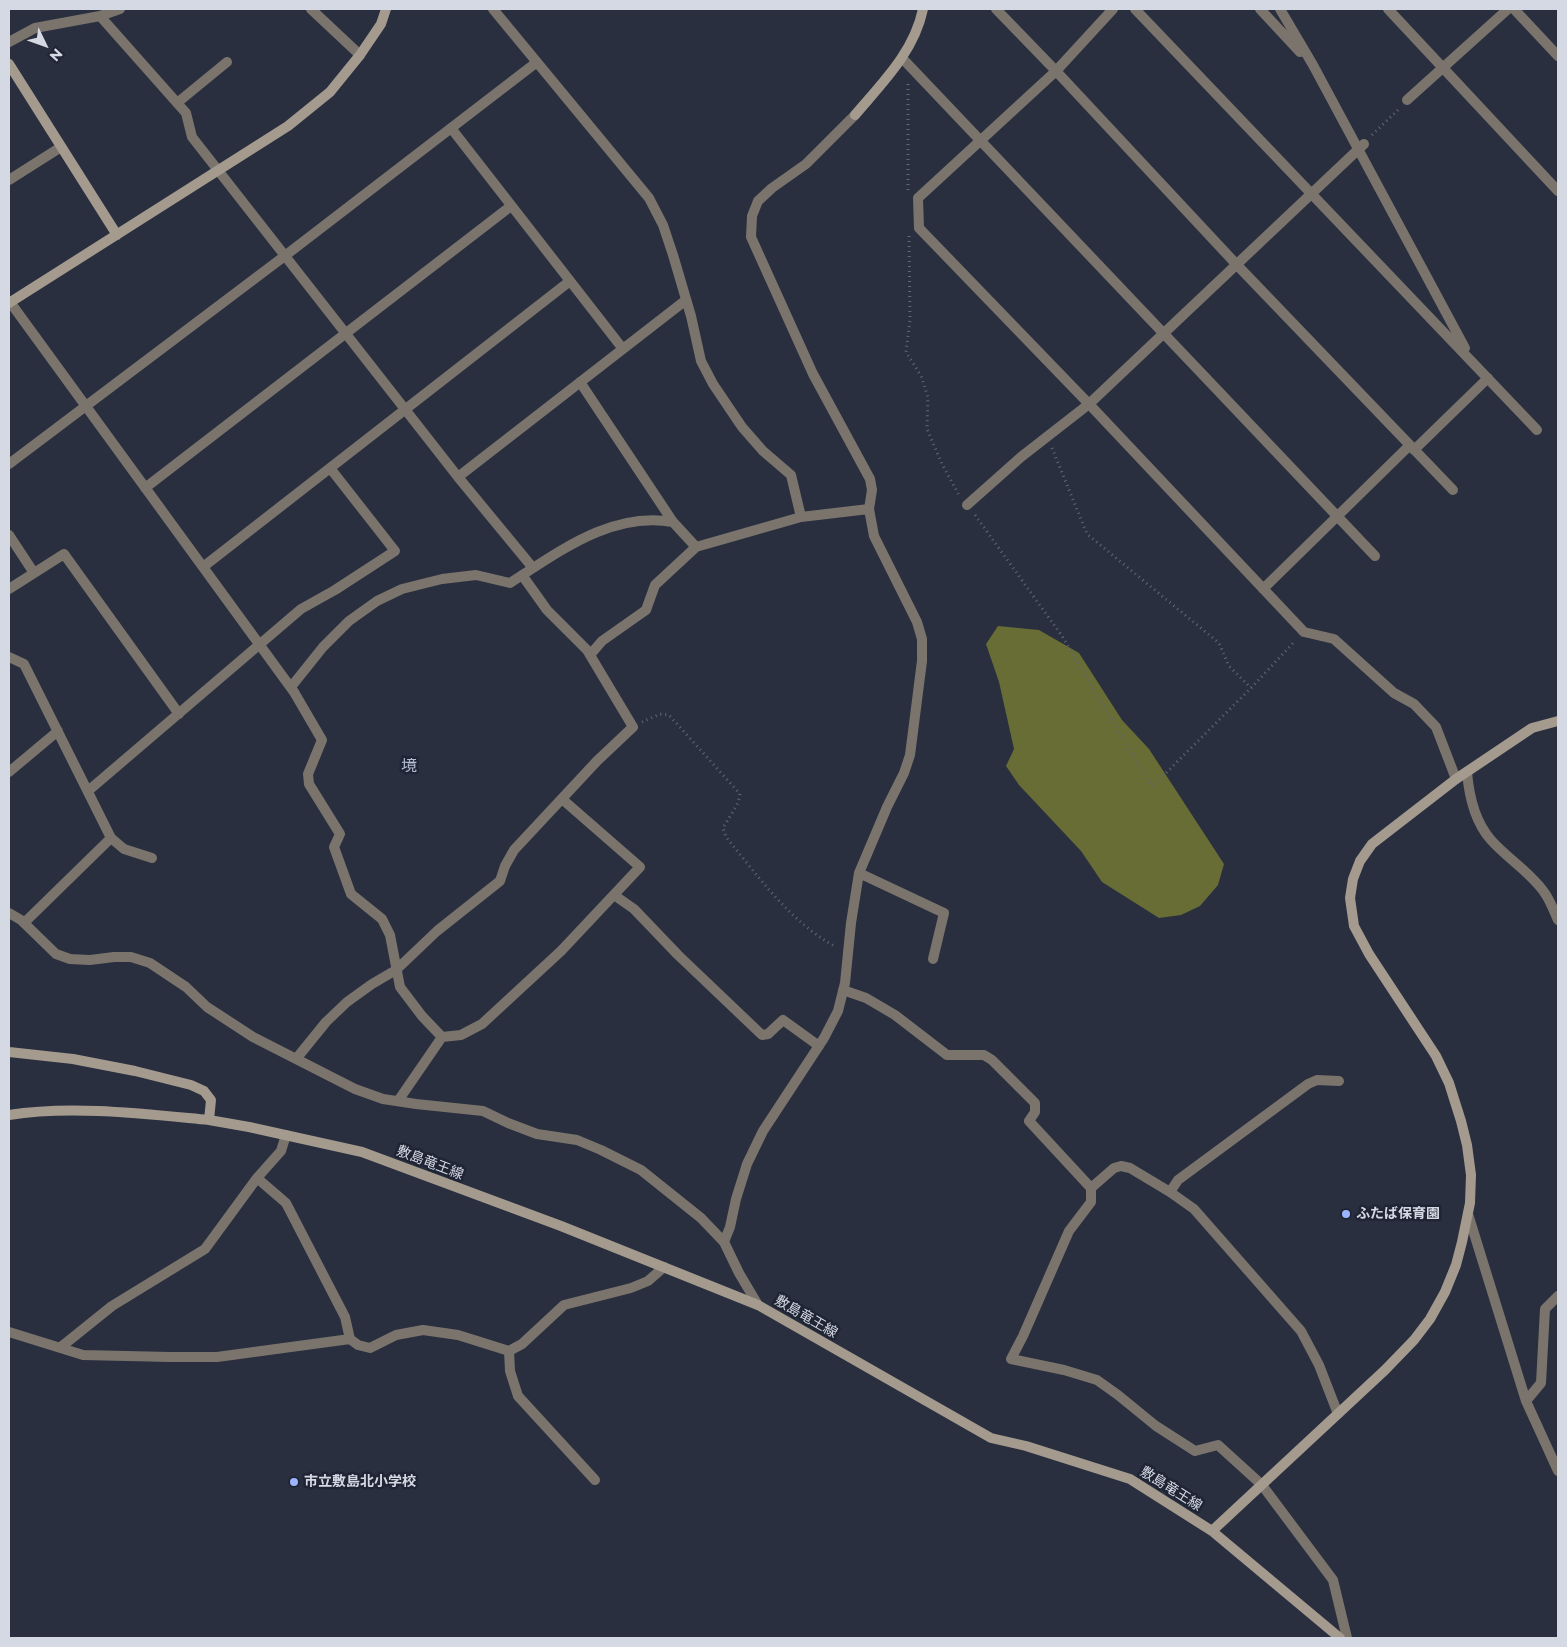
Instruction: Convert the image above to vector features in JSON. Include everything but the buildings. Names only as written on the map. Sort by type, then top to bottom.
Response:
[{"type":"street","points":[[9,42],[34,28],[100,16],[120,9]]},
{"type":"street","points":[[311,9],[360,55]]},
{"type":"street","points":[[386,9],[381,24],[360,55],[330,92],[288,126],[9,303],[291,687],[322,740],[308,774],[309,784],[340,834],[334,847],[351,894],[382,919],[390,935],[400,986],[422,1016],[442,1037]]},
{"type":"street","points":[[493,9],[649,198],[663,224],[686,300],[701,361],[742,428],[763,451],[791,476],[800,517]]},
{"type":"street","points":[[724,1242],[730,1227],[736,1198],[747,1164],[763,1131],[819,1046],[838,1011],[843,990],[859,873],[887,806],[904,773],[910,755],[922,661],[922,639],[917,622],[874,536],[869,509],[872,490],[870,479],[813,374],[751,237],[752,216],[758,201],[772,188],[806,164],[905,62],[919,26],[923,9]]},
{"type":"street","points":[[996,9],[1237,265],[1453,490]]},
{"type":"street","points":[[1113,9],[1056,71],[918,198],[919,228],[1089,404],[1304,632],[1334,639],[1394,694],[1414,704],[1436,727],[1456,779]]},
{"type":"street","points":[[1135,9],[1537,430]]},
{"type":"street","points":[[1260,9],[1313,65]]},
{"type":"street","points":[[1280,9],[1361,147],[1471,361]]},
{"type":"street","points":[[1388,9],[1558,191]]},
{"type":"street","points":[[1407,100],[1508,9]]},
{"type":"street","points":[[1514,9],[1558,56]]},
{"type":"street","points":[[100,16],[186,113],[192,136],[458,477],[533,568]]},
{"type":"street","points":[[177,103],[227,62]]},
{"type":"street","points":[[9,464],[286,255],[537,62]]},
{"type":"street","points":[[905,62],[1375,556]]},
{"type":"street","points":[[9,64],[117,235]]},
{"type":"street","points":[[451,128],[623,349]]},
{"type":"street","points":[[9,180],[61,147]]},
{"type":"street","points":[[967,504],[990,482],[1089,404],[1361,147]]},
{"type":"street","points":[[145,488],[511,206]]},
{"type":"street","points":[[203,567],[570,281]]},
{"type":"street","points":[[458,477],[686,300]]},
{"type":"street","points":[[1263,589],[1337,516],[1488,378]]},
{"type":"street","points":[[580,382],[673,522],[696,547]]},
{"type":"street","points":[[88,791],[302,609],[395,551],[330,468]]},
{"type":"street","points":[[590,655],[602,641],[646,610],[655,585],[696,547],[800,517],[869,509]]},
{"type":"street","points":[[291,687],[323,647],[349,621],[402,589],[442,579],[476,575],[510,583],[571,544],[601,529],[644,519],[673,522]]},
{"type":"street","points":[[9,535],[34,573]]},
{"type":"street","points":[[9,589],[64,554],[179,714]]},
{"type":"street","points":[[296,1059],[326,1022],[347,1002],[396,970],[437,931],[500,880],[514,850],[633,726],[590,655],[547,610],[522,575]]},
{"type":"street","points":[[9,657],[24,664],[111,838],[124,849],[152,858]]},
{"type":"street","points":[[1212,1531],[1386,1370],[1414,1340],[1430,1319],[1456,1265],[1468,1214],[1471,1175],[1467,1146],[1449,1083],[1436,1056],[1369,954],[1354,926],[1350,898],[1353,879],[1360,861],[1372,844],[1456,779],[1532,728],[1558,721]]},
{"type":"street","points":[[10,767],[58,731]]},
{"type":"street","points":[[1467,772],[1469,796],[1478,818],[1491,840],[1517,863],[1544,892],[1558,920]]},
{"type":"street","points":[[398,1101],[442,1037],[461,1035],[482,1024],[562,951],[640,867],[562,799]]},
{"type":"street","points":[[24,923],[111,838]]},
{"type":"street","points":[[859,873],[944,913],[933,959]]},
{"type":"street","points":[[614,895],[634,908],[678,955],[762,1035],[768,1034],[783,1020],[819,1046]]},
{"type":"street","points":[[9,913],[24,923],[56,954],[70,959],[90,960],[131,957],[150,963],[186,987],[207,1008],[254,1037],[355,1089],[383,1099],[462,1110],[484,1110],[508,1123],[537,1134],[577,1140],[601,1150],[648,1175],[701,1218],[724,1242],[738,1273],[758,1306]]},
{"type":"street","points":[[843,990],[866,998],[895,1016],[947,1055],[984,1055],[992,1060],[1036,1103],[1035,1112],[1029,1121],[1091,1188],[1091,1202],[1069,1231],[1024,1336],[1011,1359],[1064,1370],[1096,1380],[1156,1426],[1195,1451],[1218,1445],[1262,1485],[1333,1580],[1346,1638]]},
{"type":"street","points":[[9,1052],[73,1059],[191,1085],[204,1091],[211,1100],[209,1120]]},
{"type":"street","points":[[1170,1192],[1178,1180],[1308,1084],[1317,1080],[1339,1081]]},
{"type":"street","name":"敷島竜王線","points":[[9,1115],[111,1112],[209,1120],[286,1135],[362,1152],[561,1226],[758,1306],[991,1438],[1026,1446],[1130,1479],[1212,1531],[1340,1638]]},
{"type":"street","points":[[61,1347],[112,1306],[204,1249],[257,1178],[281,1151],[286,1135]]},
{"type":"street","points":[[1091,1188],[1114,1168],[1121,1166],[1130,1168],[1194,1209],[1301,1332],[1319,1365],[1338,1414]]},
{"type":"street","points":[[257,1178],[286,1203],[345,1317],[350,1339],[358,1346],[370,1348],[396,1335],[423,1330],[458,1335],[509,1351],[522,1344],[564,1306],[631,1288],[648,1280],[664,1267]]},
{"type":"street","points":[[1468,1214],[1526,1401],[1558,1471]]},
{"type":"street","points":[[1526,1401],[1541,1383],[1545,1309],[1558,1296]]},
{"type":"street","points":[[9,1332],[83,1355],[217,1357],[350,1339]]},
{"type":"street","points":[[509,1351],[510,1372],[518,1396],[595,1480]]},
{"type":"path","points":[[905,62],[908,198]]},
{"type":"path","points":[[1361,147],[1407,100]]},
{"type":"path","points":[[909,235],[910,320],[906,352],[921,376],[928,397],[927,430],[959,496],[967,504],[1062,636],[1152,787],[1304,632]]},
{"type":"path","points":[[1047,436],[1087,534],[1219,643],[1228,666],[1251,688]]},
{"type":"path","points":[[633,726],[660,714],[669,715],[740,794],[738,803],[723,828],[726,837],[785,907],[821,939],[848,954]]},
{"type":"green space","points":[[998,626],[1039,630],[1079,653],[1122,720],[1149,749],[1224,864],[1218,885],[1200,906],[1181,915],[1159,918],[1102,882],[1081,851],[1019,785],[1006,766],[1014,749],[999,682],[986,644]]},
{"type":"place","name":"ふたば保育園","points":[[1346,1214]]},
{"type":"place","name":"市立敷島北小学校","points":[[294,1482]]},
{"type":"district","name":"境","points":[[409,766]]}]
